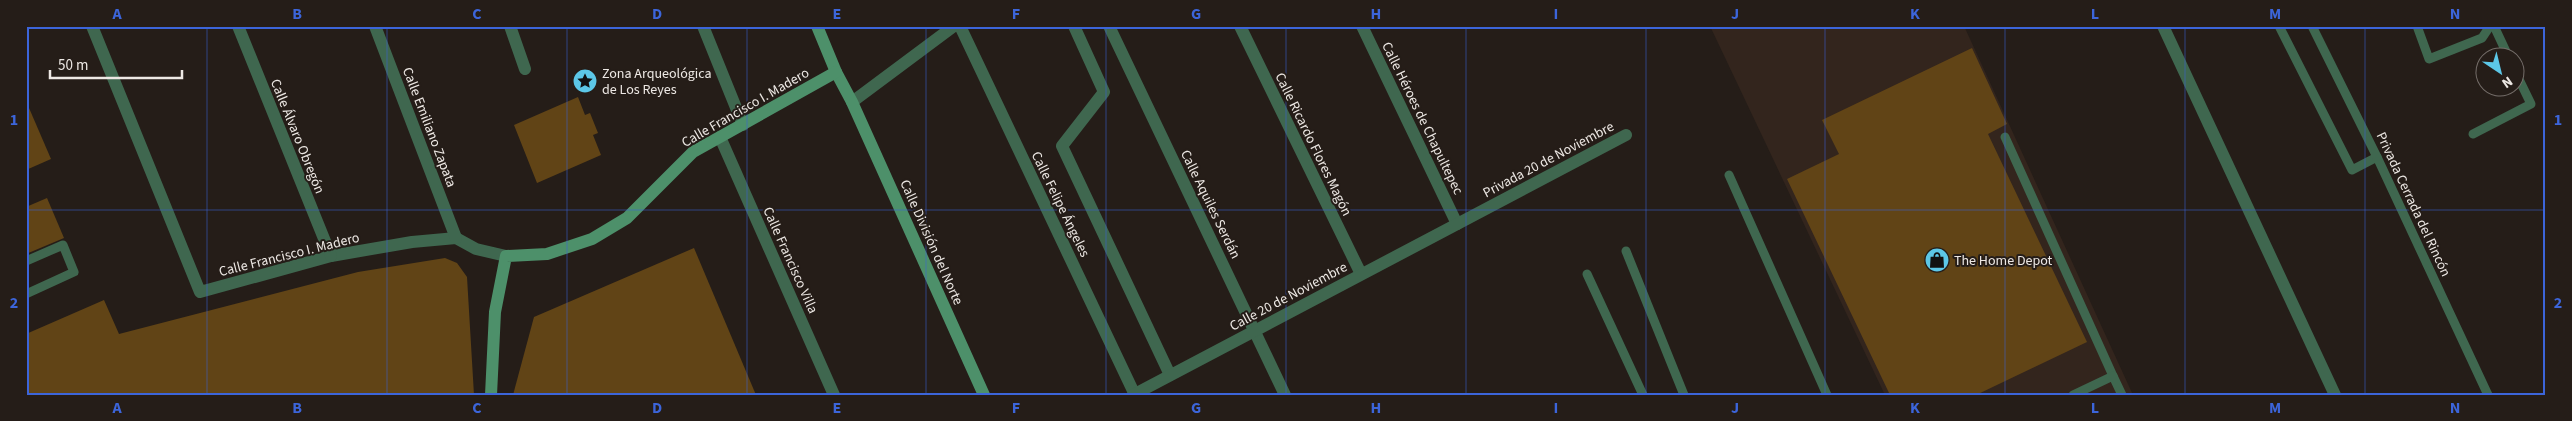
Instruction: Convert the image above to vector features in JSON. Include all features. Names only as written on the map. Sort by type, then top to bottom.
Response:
[{"type":"street","name":"Calle Francisco I. Madero","points":[[92,26],[200,292],[331,256],[412,242],[456,238],[476,249],[506,256],[547,254],[592,238],[627,218],[693,152],[836,72]]},
{"type":"street","name":"Calle Álvaro Obregón","points":[[238,26],[331,256]]},
{"type":"street","name":"Calle Emiliano Zapata","points":[[376,26],[456,238]]},
{"type":"street","points":[[510,26],[525,69]]},
{"type":"street","points":[[703,26],[743,125]]},
{"type":"street","name":"Calle División del Norte","points":[[817,26],[836,72],[852,102],[984,395]]},
{"type":"street","points":[[852,102],[954,26]]},
{"type":"street","name":"Calle Felipe Ángeles","points":[[960,26],[1135,394]]},
{"type":"street","points":[[1074,26],[1104,92],[1062,146],[1170,375]]},
{"type":"street","name":"Calle Aquiles Serdán","points":[[1108,26],[1285,395]]},
{"type":"street","name":"Calle Ricardo Flores Magón","points":[[1240,26],[1361,274]]},
{"type":"street","name":"Calle Héroes de Chapultepec","points":[[1362,26],[1457,224]]},
{"type":"street","points":[[2163,26],[2335,395]]},
{"type":"street","name":"Privada 20 de Noviembre","points":[[1457,224],[1626,135]]},
{"type":"street","name":"Calle Francisco Villa","points":[[720,137],[834,395]]},
{"type":"street","name":"Calle 20 de Noviembre","points":[[1135,394],[1457,224]]},
{"type":"street","points":[[491,395],[494,312],[506,256]]},
{"type":"lane","points":[[2278,26],[2352,170],[2377,157]]},
{"type":"lane","name":"Privada Cerrada del Rincón","points":[[2312,26],[2377,157],[2488,395]]},
{"type":"lane","points":[[2417,26],[2430,59],[2482,38],[2490,26]]},
{"type":"lane","points":[[2494,26],[2504,48]]},
{"type":"lane","points":[[2474,134],[2531,104],[2524,90]]},
{"type":"lane","points":[[2005,137],[2122,395]]},
{"type":"lane","points":[[1729,175],[1827,395]]},
{"type":"lane","points":[[26,261],[63,245],[74,272],[26,294]]},
{"type":"lane","points":[[1626,251],[1684,395]]},
{"type":"lane","points":[[1586,274],[1643,395]]},
{"type":"lane","points":[[2074,394],[2113,376]]},
{"type":"shaded area","name":"The Home Depot","points":[[1710,26],[1964,26],[2133,395],[1885,395]]},
{"type":"building","name":"The Home Depot","points":[[1972,48],[2007,124],[1988,134],[2087,342],[1976,395],[1890,395],[1787,179],[1839,154],[1822,120]]},
{"type":"building","points":[[578,97],[585,115],[590,113],[598,133],[593,135],[601,155],[537,183],[514,125]]},
{"type":"building","points":[[26,101],[51,159],[26,170]]},
{"type":"building","points":[[47,198],[64,238],[26,254],[26,207]]},
{"type":"building","points":[[694,248],[756,395],[513,395],[534,317]]},
{"type":"building","points":[[445,258],[457,263],[467,277],[474,395],[26,395],[26,334],[104,300],[119,334],[358,272]]},
{"type":"place","name":"Zona Arqueológica de Los Reyes","points":[[585,81]]},
{"type":"place","name":"The Home Depot","points":[[1937,260]]}]
